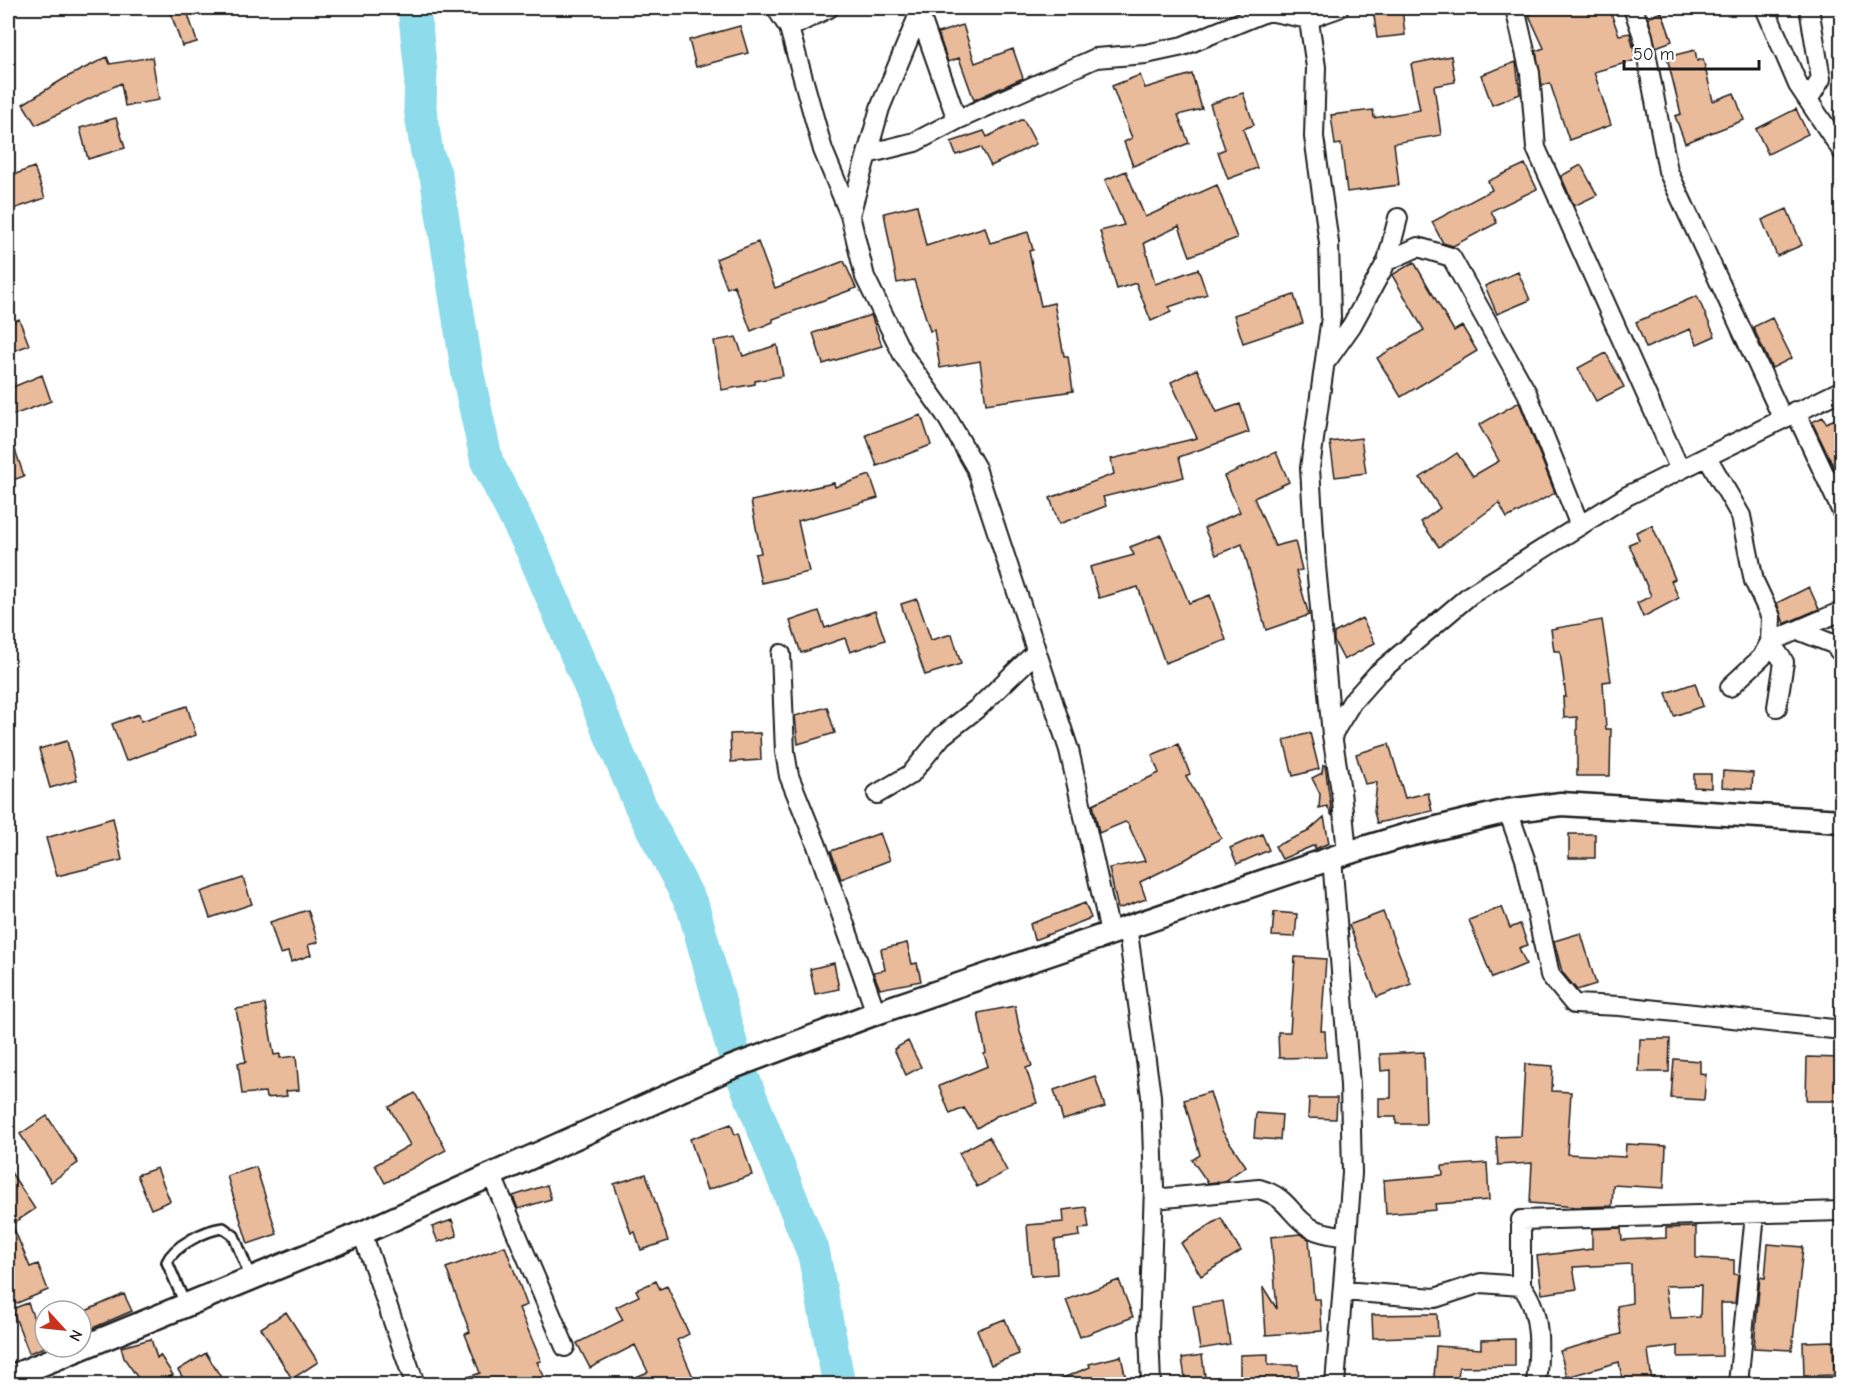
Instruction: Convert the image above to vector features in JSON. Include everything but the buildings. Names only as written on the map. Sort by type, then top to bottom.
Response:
[{"type":"street","points":[[776,8],[789,28],[823,150],[850,215],[866,277],[903,355],[945,414],[976,468],[1069,750],[1118,929],[1150,1096],[1154,1199],[1149,1331],[1151,1384]]},
{"type":"street","points":[[789,28],[829,8]]},
{"type":"street","points":[[867,154],[915,142],[957,120],[1096,58],[1146,54],[1183,46],[1268,11],[1308,13],[1339,8]]},
{"type":"street","points":[[1515,8],[1530,73],[1536,148],[1680,470]]},
{"type":"street","points":[[1633,8],[1643,36],[1668,171],[1789,414],[1842,512]]},
{"type":"street","points":[[1765,8],[1798,85],[1842,151]]},
{"type":"street","points":[[1808,100],[1821,79],[1809,8]]},
{"type":"street","points":[[850,215],[880,108],[919,11]]},
{"type":"street","points":[[919,11],[957,120]]},
{"type":"street","points":[[1308,13],[1317,67],[1314,137],[1329,243],[1331,317],[1310,468],[1316,566],[1332,735],[1341,791],[1339,855],[1352,1173],[1335,1384]]},
{"type":"street","points":[[1326,361],[1352,325],[1387,261],[1398,218]]},
{"type":"street","points":[[1387,261],[1418,247],[1451,257],[1527,393],[1580,526]]},
{"type":"street","points":[[1332,735],[1352,702],[1377,674],[1470,596],[1627,496],[1789,414],[1842,390]]},
{"type":"street","points":[[1707,457],[1741,516],[1754,581],[1770,617],[1770,642],[1762,657],[1730,687]]},
{"type":"street","points":[[1770,642],[1842,611]]},
{"type":"street","points":[[1800,631],[1833,644],[1842,654]]},
{"type":"street","points":[[1770,642],[1784,662],[1778,707]]},
{"type":"street","points":[[877,794],[911,774],[942,736],[979,707],[1036,652]]},
{"type":"street","points":[[781,654],[785,752],[789,776],[816,843],[876,1013]]},
{"type":"street","points":[[8,1378],[250,1276],[362,1233],[730,1068],[876,1013],[1339,855],[1404,836],[1508,811],[1561,804],[1842,820]]},
{"type":"street","points":[[1508,811],[1526,860],[1550,975],[1574,1004],[1620,1006],[1842,1030]]},
{"type":"street","points":[[492,1176],[565,1347]]},
{"type":"street","points":[[1154,1199],[1259,1189],[1276,1194],[1310,1227],[1327,1234],[1347,1237]]},
{"type":"street","points":[[1536,1384],[1538,1361],[1535,1317],[1530,1296],[1521,1286],[1521,1220],[1842,1211]]},
{"type":"street","points":[[1738,1384],[1755,1214]]},
{"type":"street","points":[[362,1233],[415,1384]]},
{"type":"street","points":[[1343,1291],[1435,1298],[1480,1283],[1521,1286]]},
{"type":"lane","points":[[184,1304],[167,1262],[171,1254],[212,1229],[223,1228],[234,1236],[250,1276]]},
{"type":"waterway","points":[[414,8],[421,73],[420,108],[427,153],[436,176],[468,375],[487,462],[532,550],[640,805],[693,907],[733,1050]]},
{"type":"waterway","points":[[744,1080],[814,1255],[839,1384]]}]
